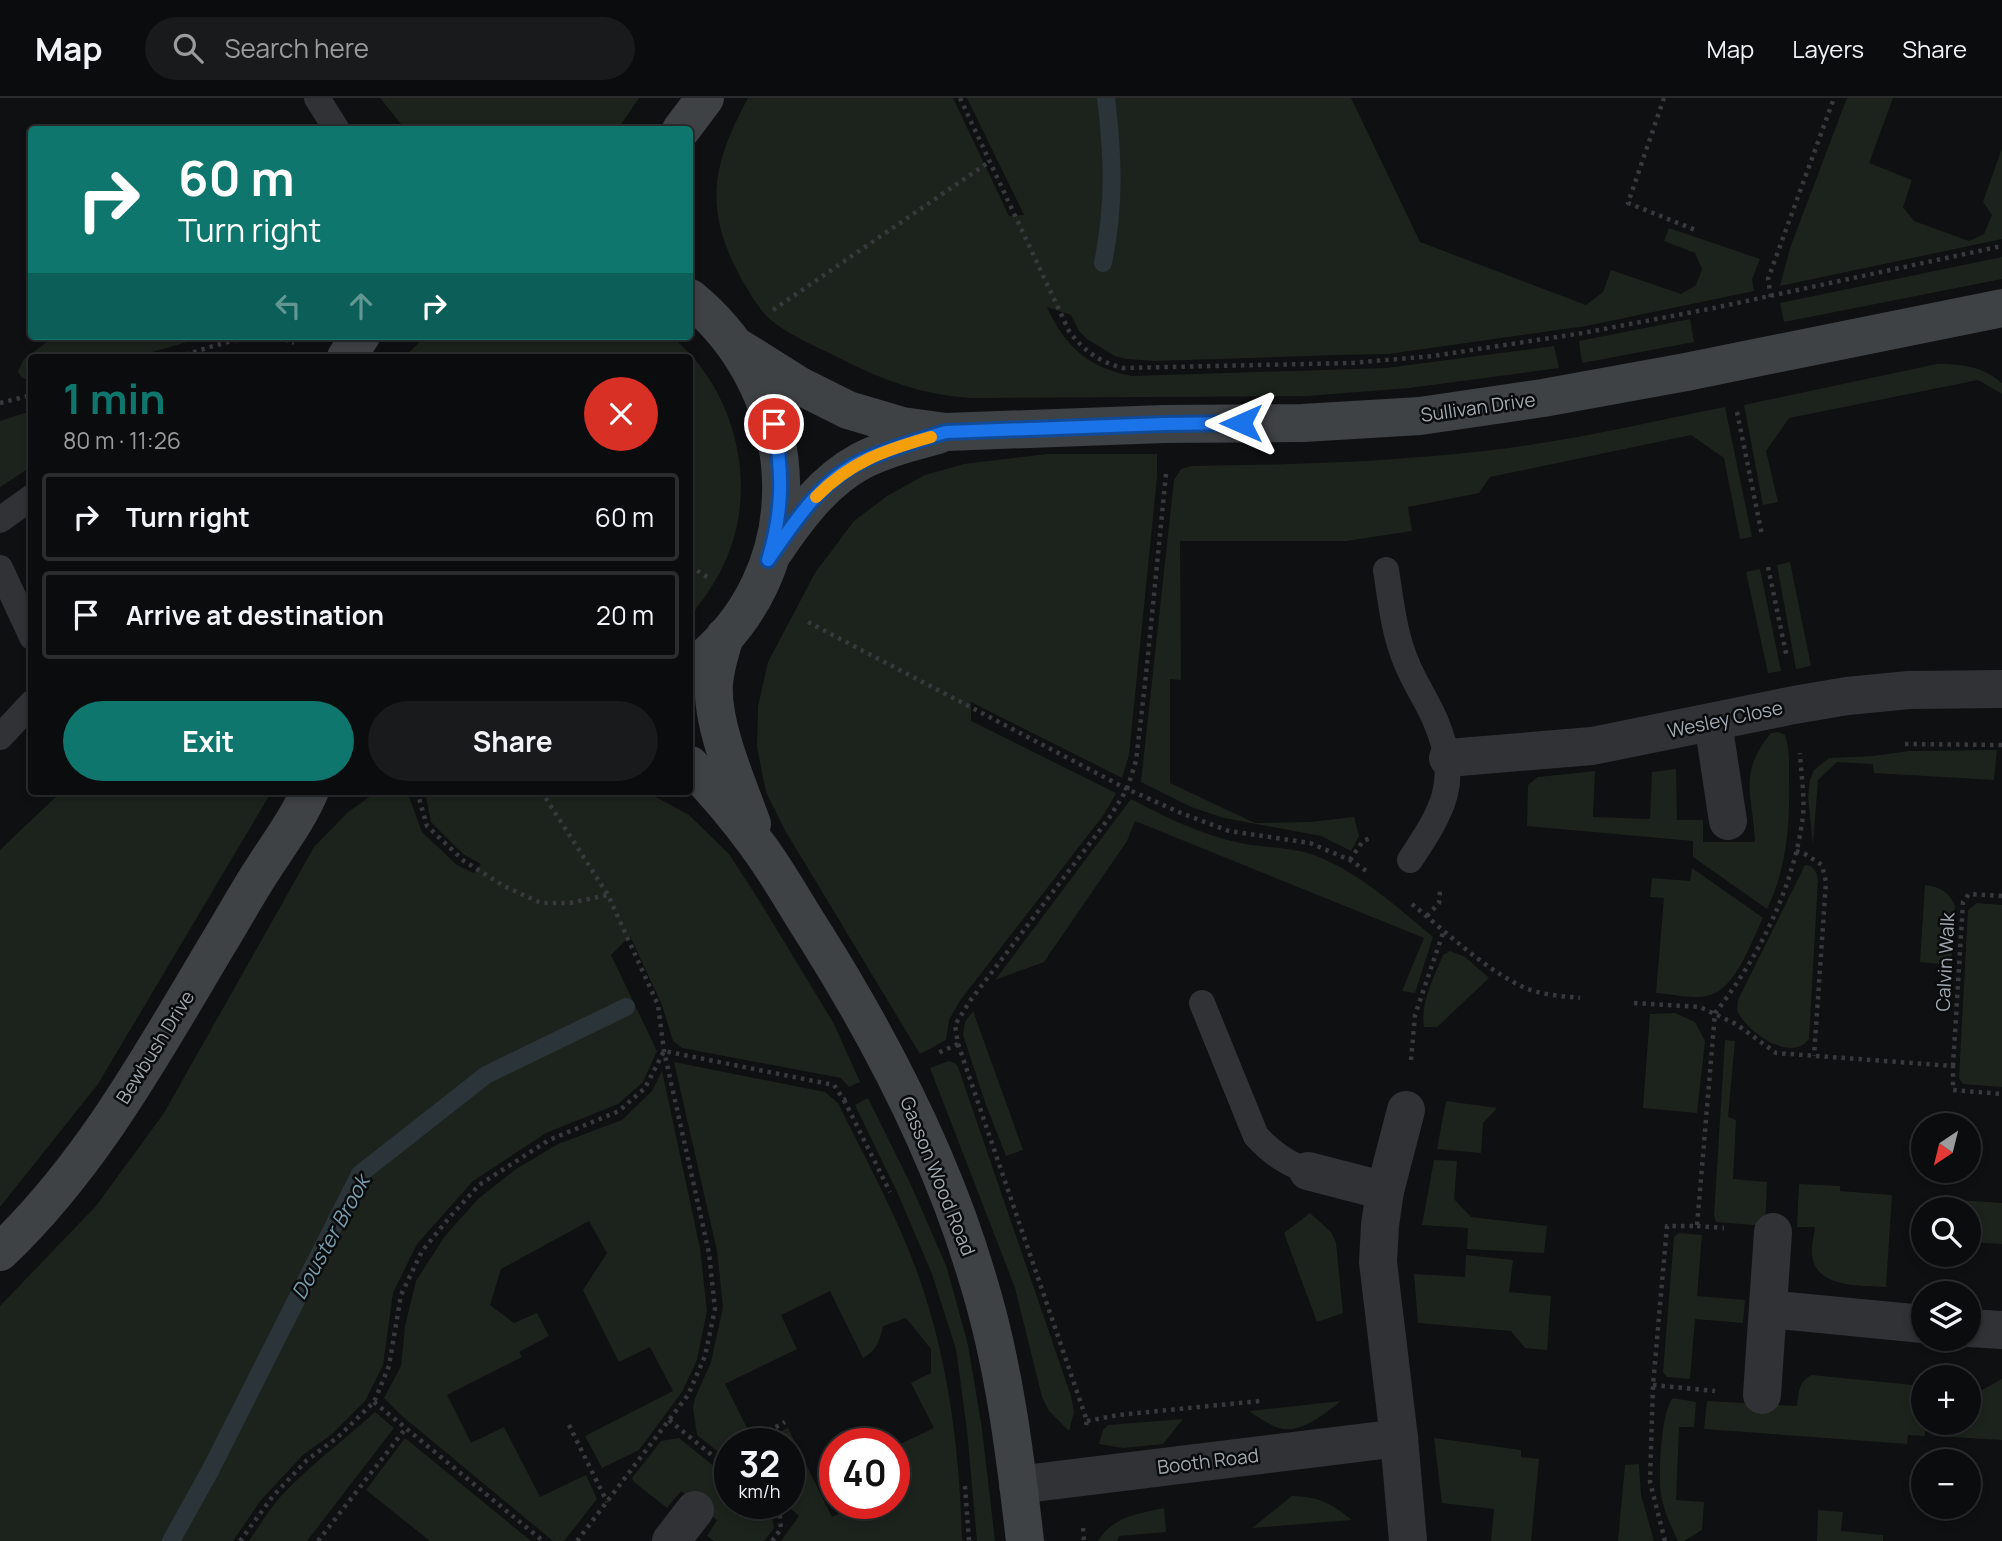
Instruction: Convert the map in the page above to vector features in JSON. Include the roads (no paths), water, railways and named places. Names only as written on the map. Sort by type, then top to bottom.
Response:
[{"type":"street","points":[[693,301],[722,327],[754,373],[774,424],[781,466],[779,514],[768,560],[754,594],[725,636],[693,666]]},
{"type":"street","name":"Sullivan Drive","points":[[736,346],[800,386],[848,410],[902,426],[946,432],[1164,424],[1303,423],[1420,415],[1543,398],[2002,308]]},
{"type":"street","name":"Sullivan Drive","points":[[768,560],[809,504],[845,471],[871,457],[946,432]]},
{"type":"street","name":"Gasson Wood Road","points":[[725,636],[714,684],[714,703],[721,733],[759,846]]},
{"type":"street","name":"Wesley Close","points":[[1448,758],[1592,746],[1794,705],[1909,690],[2002,689]]},
{"type":"street","points":[[1713,722],[1728,821]]},
{"type":"street","name":"Gasson Wood Road","points":[[693,769],[759,846],[857,1001],[896,1073],[954,1209],[978,1279],[994,1341],[1025,1541]]},
{"type":"street","name":"Bewbush Drive","points":[[0,1252],[54,1194],[97,1139],[260,873],[292,828],[308,795]]},
{"type":"street","name":"Bewbush Drive","points":[[292,828],[325,795]]},
{"type":"street","points":[[1406,1110],[1385,1191],[1378,1262],[1408,1541]]},
{"type":"street","points":[[1308,1171],[1385,1191]]},
{"type":"street","points":[[1762,1395],[1773,1232]]},
{"type":"street","points":[[1768,1309],[1911,1323]]},
{"type":"street","points":[[1981,1329],[2002,1330]]},
{"type":"street","name":"Booth Road","points":[[1018,1485],[1399,1438]]},
{"type":"street","points":[[671,1541],[695,1510]]},
{"type":"lane","points":[[317,98],[334,126]]},
{"type":"lane","points":[[0,520],[28,500]]},
{"type":"lane","points":[[0,568],[28,628]]},
{"type":"lane","points":[[1386,570],[1395,630],[1407,665],[1436,722],[1448,758],[1447,785],[1438,818],[1410,860]]},
{"type":"lane","points":[[0,737],[28,707]]},
{"type":"lane","points":[[1202,1003],[1256,1136],[1270,1152],[1286,1163],[1308,1171]]},
{"type":"waterway","name":"Douster Brook","points":[[1103,263],[1110,220],[1112,180],[1106,98]]},
{"type":"waterway","name":"Douster Brook","points":[[171,1541],[210,1471],[360,1174],[486,1075],[626,1007]]}]
